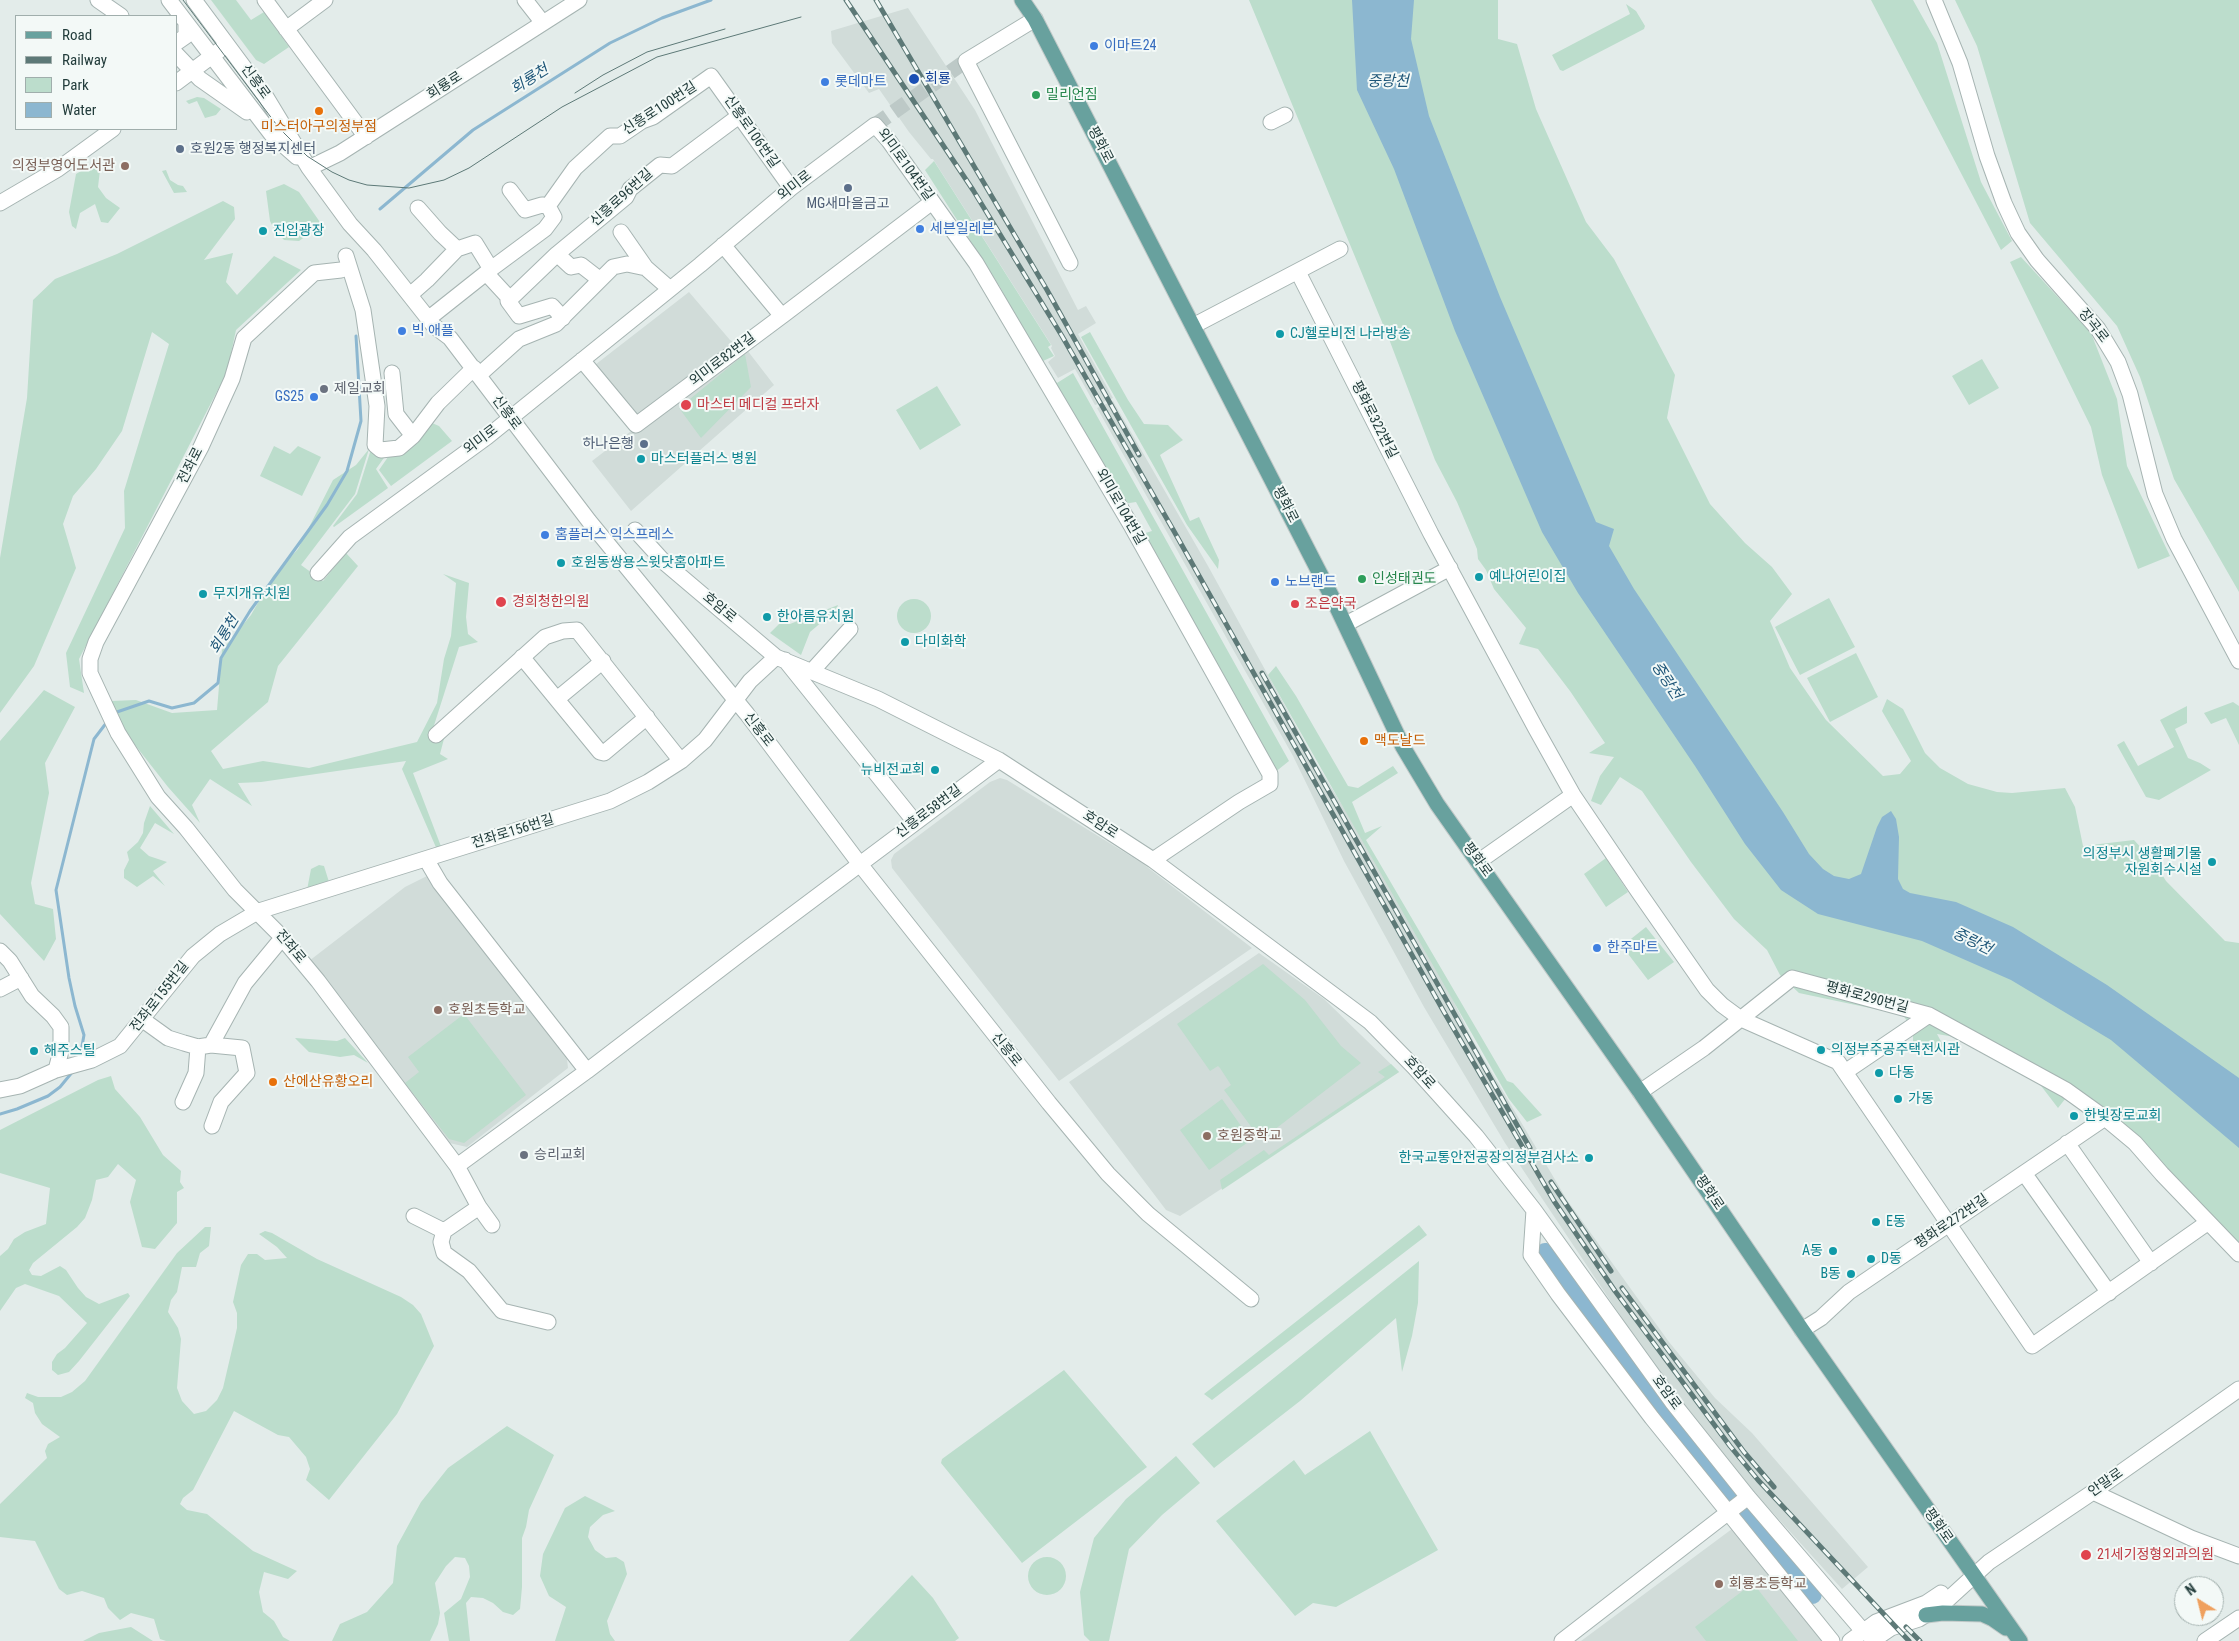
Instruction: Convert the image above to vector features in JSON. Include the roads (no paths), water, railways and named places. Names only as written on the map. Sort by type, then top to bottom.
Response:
[{"type":"main road","name":"평화로","points":[[1023,0],[1035,19],[1346,624],[1403,747],[1437,804],[1640,1092],[1802,1330],[2017,1637]]},
{"type":"main road","points":[[1926,1615],[1943,1613],[1982,1614],[1993,1618],[2017,1637]]},
{"type":"street","points":[[98,0],[120,15]]},
{"type":"street","name":"신흥로","points":[[169,0],[272,135],[310,168]]},
{"type":"street","name":"신흥로","points":[[194,0],[266,97],[310,168],[350,224],[428,319],[450,338],[589,521],[735,700],[859,863],[987,1026],[1102,1167],[1148,1214],[1251,1299]]},
{"type":"street","points":[[265,0],[366,137]]},
{"type":"street","points":[[286,28],[325,0]]},
{"type":"street","points":[[525,0],[543,23]]},
{"type":"street","name":"회룡로","points":[[310,168],[366,137],[579,0]]},
{"type":"street","name":"장곡로","points":[[1934,0],[1960,63],[1987,156],[2004,203],[2018,232],[2037,260],[2098,329],[2118,362],[2130,394],[2155,494],[2174,539],[2239,661]]},
{"type":"street","points":[[1035,19],[966,61],[1070,263]]},
{"type":"street","points":[[178,48],[186,36],[186,24]]},
{"type":"street","points":[[178,82],[227,44]]},
{"type":"street","points":[[178,50],[211,56]]},
{"type":"street","points":[[178,51],[192,71],[207,84],[245,110],[272,135]]},
{"type":"street","name":"신흥로106번길","points":[[711,76],[791,188]]},
{"type":"street","name":"신흥로100번길","points":[[548,206],[575,168],[610,136],[620,136],[642,121],[653,117],[711,76]]},
{"type":"street","points":[[178,83],[196,81],[207,84]]},
{"type":"street","points":[[1271,122],[1285,115]]},
{"type":"street","name":"신흥로96번길","points":[[510,300],[557,254],[626,197],[630,189],[660,165],[672,166],[739,116]]},
{"type":"street","name":"외미로","points":[[318,573],[350,537],[510,418],[670,289],[791,188],[875,124]]},
{"type":"street","name":"외미로104번길","points":[[875,124],[976,263],[1132,527],[1270,774],[1270,784],[1238,802],[1153,860]]},
{"type":"street","points":[[0,203],[58,169],[112,130]]},
{"type":"street","points":[[428,319],[488,270],[545,229],[554,217],[548,206],[542,205],[525,210],[510,190]]},
{"type":"street","name":"외미로82번길","points":[[582,360],[636,425],[932,202]]},
{"type":"street","points":[[418,208],[440,234],[457,249]]},
{"type":"street","points":[[620,232],[646,268],[670,289]]},
{"type":"street","points":[[410,295],[457,249],[475,243],[488,270],[510,300],[508,302],[520,316],[552,306],[563,318]]},
{"type":"street","points":[[723,245],[782,316]]},
{"type":"street","points":[[1193,326],[1340,250]]},
{"type":"street","points":[[557,254],[571,267],[581,265],[599,279]]},
{"type":"street","name":"전좌로","points":[[413,436],[399,448],[381,450],[375,445],[377,406],[363,310],[344,263],[314,272],[244,338],[232,379],[201,447],[96,642],[90,660],[90,673],[118,733],[158,797],[186,828],[235,890],[259,911],[283,937],[318,981],[457,1166],[492,1225]]},
{"type":"street","points":[[392,373],[396,414],[413,436],[438,403],[519,339],[556,324],[613,267],[627,264],[646,268]]},
{"type":"street","name":"평화로322번길","points":[[1298,272],[1450,568],[1573,795],[1707,990],[1722,1005],[1741,1018],[1838,1062],[2032,1346],[2109,1294]]},
{"type":"street","name":"호암로","points":[[635,530],[664,563],[780,658],[878,699],[999,760],[1153,860],[1370,1022],[1414,1066],[1476,1136],[1534,1210],[1673,1403],[1748,1497],[1872,1638]]},
{"type":"street","points":[[1346,624],[1450,568]]},
{"type":"street","points":[[812,671],[850,629]]},
{"type":"street","points":[[436,735],[545,637],[563,631],[578,630],[681,760]]},
{"type":"street","points":[[522,657],[600,752],[604,753],[648,717]]},
{"type":"street","points":[[780,658],[915,822]]},
{"type":"street","name":"전좌로156번길","points":[[259,911],[610,801],[648,782],[681,760],[705,740],[750,681],[780,658]]},
{"type":"street","points":[[557,699],[602,661]]},
{"type":"street","name":"신흥로58번길","points":[[457,1166],[587,1071],[859,863],[999,760]]},
{"type":"street","points":[[1478,862],[1573,795]]},
{"type":"street","points":[[426,859],[440,883],[587,1071]]},
{"type":"street","name":"전좌로155번길","points":[[0,1090],[20,1086],[56,1070],[92,1060],[120,1046],[143,1020],[192,956],[220,934],[259,911]]},
{"type":"street","points":[[183,1102],[205,1046],[245,984],[283,937]]},
{"type":"street","points":[[0,951],[10,961],[32,996],[53,1016],[61,1028],[61,1050],[56,1070]]},
{"type":"street","points":[[0,989],[21,978]]},
{"type":"street","name":"평화로290번길","points":[[1640,1092],[1683,1063],[1792,978],[1930,1015],[2066,1090],[2105,1118],[2135,1143],[2207,1223],[2239,1254]]},
{"type":"street","points":[[1845,1072],[1930,1015]]},
{"type":"street","points":[[143,1020],[168,1038],[205,1046],[242,1048],[247,1073],[221,1102],[212,1126]]},
{"type":"street","name":"평화로272번길","points":[[1802,1330],[1820,1318],[1849,1292],[2105,1118]]},
{"type":"street","points":[[2067,1143],[2151,1263]]},
{"type":"street","points":[[2024,1173],[2109,1294],[2207,1223]]},
{"type":"street","points":[[480,1207],[444,1230],[441,1242],[444,1254],[470,1271],[502,1310],[548,1322]]},
{"type":"street","points":[[1534,1210],[1531,1255],[1558,1294],[1652,1418],[1832,1641]]},
{"type":"street","points":[[414,1216],[444,1230]]},
{"type":"street","name":"안말로","points":[[1850,1641],[1872,1638],[1891,1628],[1911,1623],[1926,1615],[1957,1593],[1989,1562],[2093,1492],[2239,1389]]},
{"type":"street","points":[[1652,1418],[1673,1403]]},
{"type":"street","points":[[2093,1492],[2191,1538],[2239,1556]]},
{"type":"street","points":[[1562,1641],[1748,1497]]},
{"type":"street","name":"안말로","points":[[1872,1638],[1884,1618],[1926,1603],[1951,1586],[1974,1577]]},
{"type":"street","points":[[2205,1641],[2224,1636],[2239,1618]]},
{"type":"water","name":"중랑천","points":[[1352,0],[1414,0],[1411,39],[1429,116],[1500,297],[1596,522],[1614,529],[1609,546],[1634,589],[1809,854],[1823,869],[1834,876],[1849,879],[1861,874],[1877,827],[1882,817],[1891,811],[1896,819],[1899,837],[1898,879],[1903,889],[1910,893],[1956,902],[2013,927],[2107,985],[2239,1078],[2239,1148],[2111,1040],[2011,980],[1922,941],[1818,914],[1781,890],[1745,844],[1695,766],[1578,593],[1542,532],[1455,331],[1394,169],[1357,90]]},
{"type":"waterway","name":"회룡천","points":[[380,209],[473,130],[610,43],[662,18],[711,0]]},
{"type":"waterway","name":"회룡천","points":[[114,713],[149,701],[172,708],[194,703],[218,683],[221,658],[250,611],[327,505],[347,471],[361,421],[356,336]]},
{"type":"waterway","name":"회룡천","points":[[80,1057],[84,1035],[69,978],[56,890],[94,739],[107,722]]},
{"type":"waterway","name":"회룡천","points":[[0,1114],[48,1096],[60,1087],[74,1070]]},
{"type":"waterway","points":[[1545,1253],[1648,1395],[1711,1474],[1812,1594]]},
{"type":"tunnel","points":[[875,125],[966,61]]},
{"type":"tram line","points":[[183,0],[279,128],[307,156],[349,180],[367,185],[409,188],[444,180],[469,168],[562,107],[657,57],[801,17]]},
{"type":"tram line","points":[[575,93],[603,75],[647,52],[725,29]]},
{"type":"railway","points":[[846,0],[973,190],[1062,336],[1444,1012],[1554,1201],[1615,1291],[1730,1446],[1758,1480],[1909,1641]]},
{"type":"railway","points":[[876,0],[1047,290],[1139,455]]},
{"type":"railway","points":[[1262,673],[1530,1148]]},
{"type":"railway","points":[[1551,1182],[1611,1271]]},
{"type":"railway","points":[[1622,1288],[1744,1452],[1774,1487]]},
{"type":"railway","points":[[1906,1627],[1920,1641]]},
{"type":"place","name":"이마트24","points":[[1094,46]]},
{"type":"place","name":"회룡","points":[[914,79]]},
{"type":"place","name":"롯데마트","points":[[825,82]]},
{"type":"place","name":"밀리언짐","points":[[1036,95]]},
{"type":"place","name":"미스터아구의정부점","points":[[319,111]]},
{"type":"place","name":"호원2동 행정복지센터","points":[[180,149]]},
{"type":"place","name":"의정부영어도서관","points":[[125,166]]},
{"type":"place","name":"MG새마을금고","points":[[848,188]]},
{"type":"place","name":"세븐일레븐","points":[[920,229]]},
{"type":"place","name":"진입광장","points":[[263,231]]},
{"type":"place","name":"빅 애플","points":[[402,331]]},
{"type":"place","name":"CJ헬로비전 나라방송","points":[[1280,334]]},
{"type":"place","name":"제일교회","points":[[324,389]]},
{"type":"place","name":"GS25","points":[[314,397]]},
{"type":"place","name":"마스터 메디컬 프라자","points":[[686,405]]},
{"type":"place","name":"하나은행","points":[[644,444]]},
{"type":"place","name":"마스터플러스 병원","points":[[641,459]]},
{"type":"place","name":"홈플러스 익스프레스","points":[[545,535]]},
{"type":"place","name":"호원동쌍용스윗닷홈아파트","points":[[561,563]]},
{"type":"place","name":"예나어린이집","points":[[1479,577]]},
{"type":"place","name":"인성태권도","points":[[1362,579]]},
{"type":"place","name":"노브랜드","points":[[1275,582]]},
{"type":"place","name":"무지개유치원","points":[[203,594]]},
{"type":"place","name":"경희청한의원","points":[[501,602]]},
{"type":"place","name":"조은약국","points":[[1295,604]]},
{"type":"place","name":"한아름유치원","points":[[767,617]]},
{"type":"place","name":"다미화학","points":[[905,642]]},
{"type":"place","name":"맥도날드","points":[[1364,741]]},
{"type":"place","name":"뉴비전교회","points":[[935,770]]},
{"type":"place","name":"의정부시 생활폐기물 자원회수시설","points":[[2212,862]]},
{"type":"place","name":"한주마트","points":[[1597,948]]},
{"type":"place","name":"호원초등학교","points":[[438,1010]]},
{"type":"place","name":"의정부주공주택전시관","points":[[1821,1050]]},
{"type":"place","name":"해주스틸","points":[[34,1051]]},
{"type":"place","name":"다동","points":[[1879,1073]]},
{"type":"place","name":"산에산유황오리","points":[[273,1082]]},
{"type":"place","name":"가동","points":[[1898,1099]]},
{"type":"place","name":"한빛장로교회","points":[[2074,1116]]},
{"type":"place","name":"호원중학교","points":[[1207,1136]]},
{"type":"place","name":"승리교회","points":[[524,1155]]},
{"type":"place","name":"한국교통안전공장의정부검사소","points":[[1589,1158]]},
{"type":"place","name":"E동","points":[[1876,1222]]},
{"type":"place","name":"A동","points":[[1833,1251]]},
{"type":"place","name":"D동","points":[[1871,1259]]},
{"type":"place","name":"B동","points":[[1851,1274]]},
{"type":"place","name":"21세기정형외과의원","points":[[2086,1555]]},
{"type":"place","name":"회룡초등학교","points":[[1719,1584]]}]
